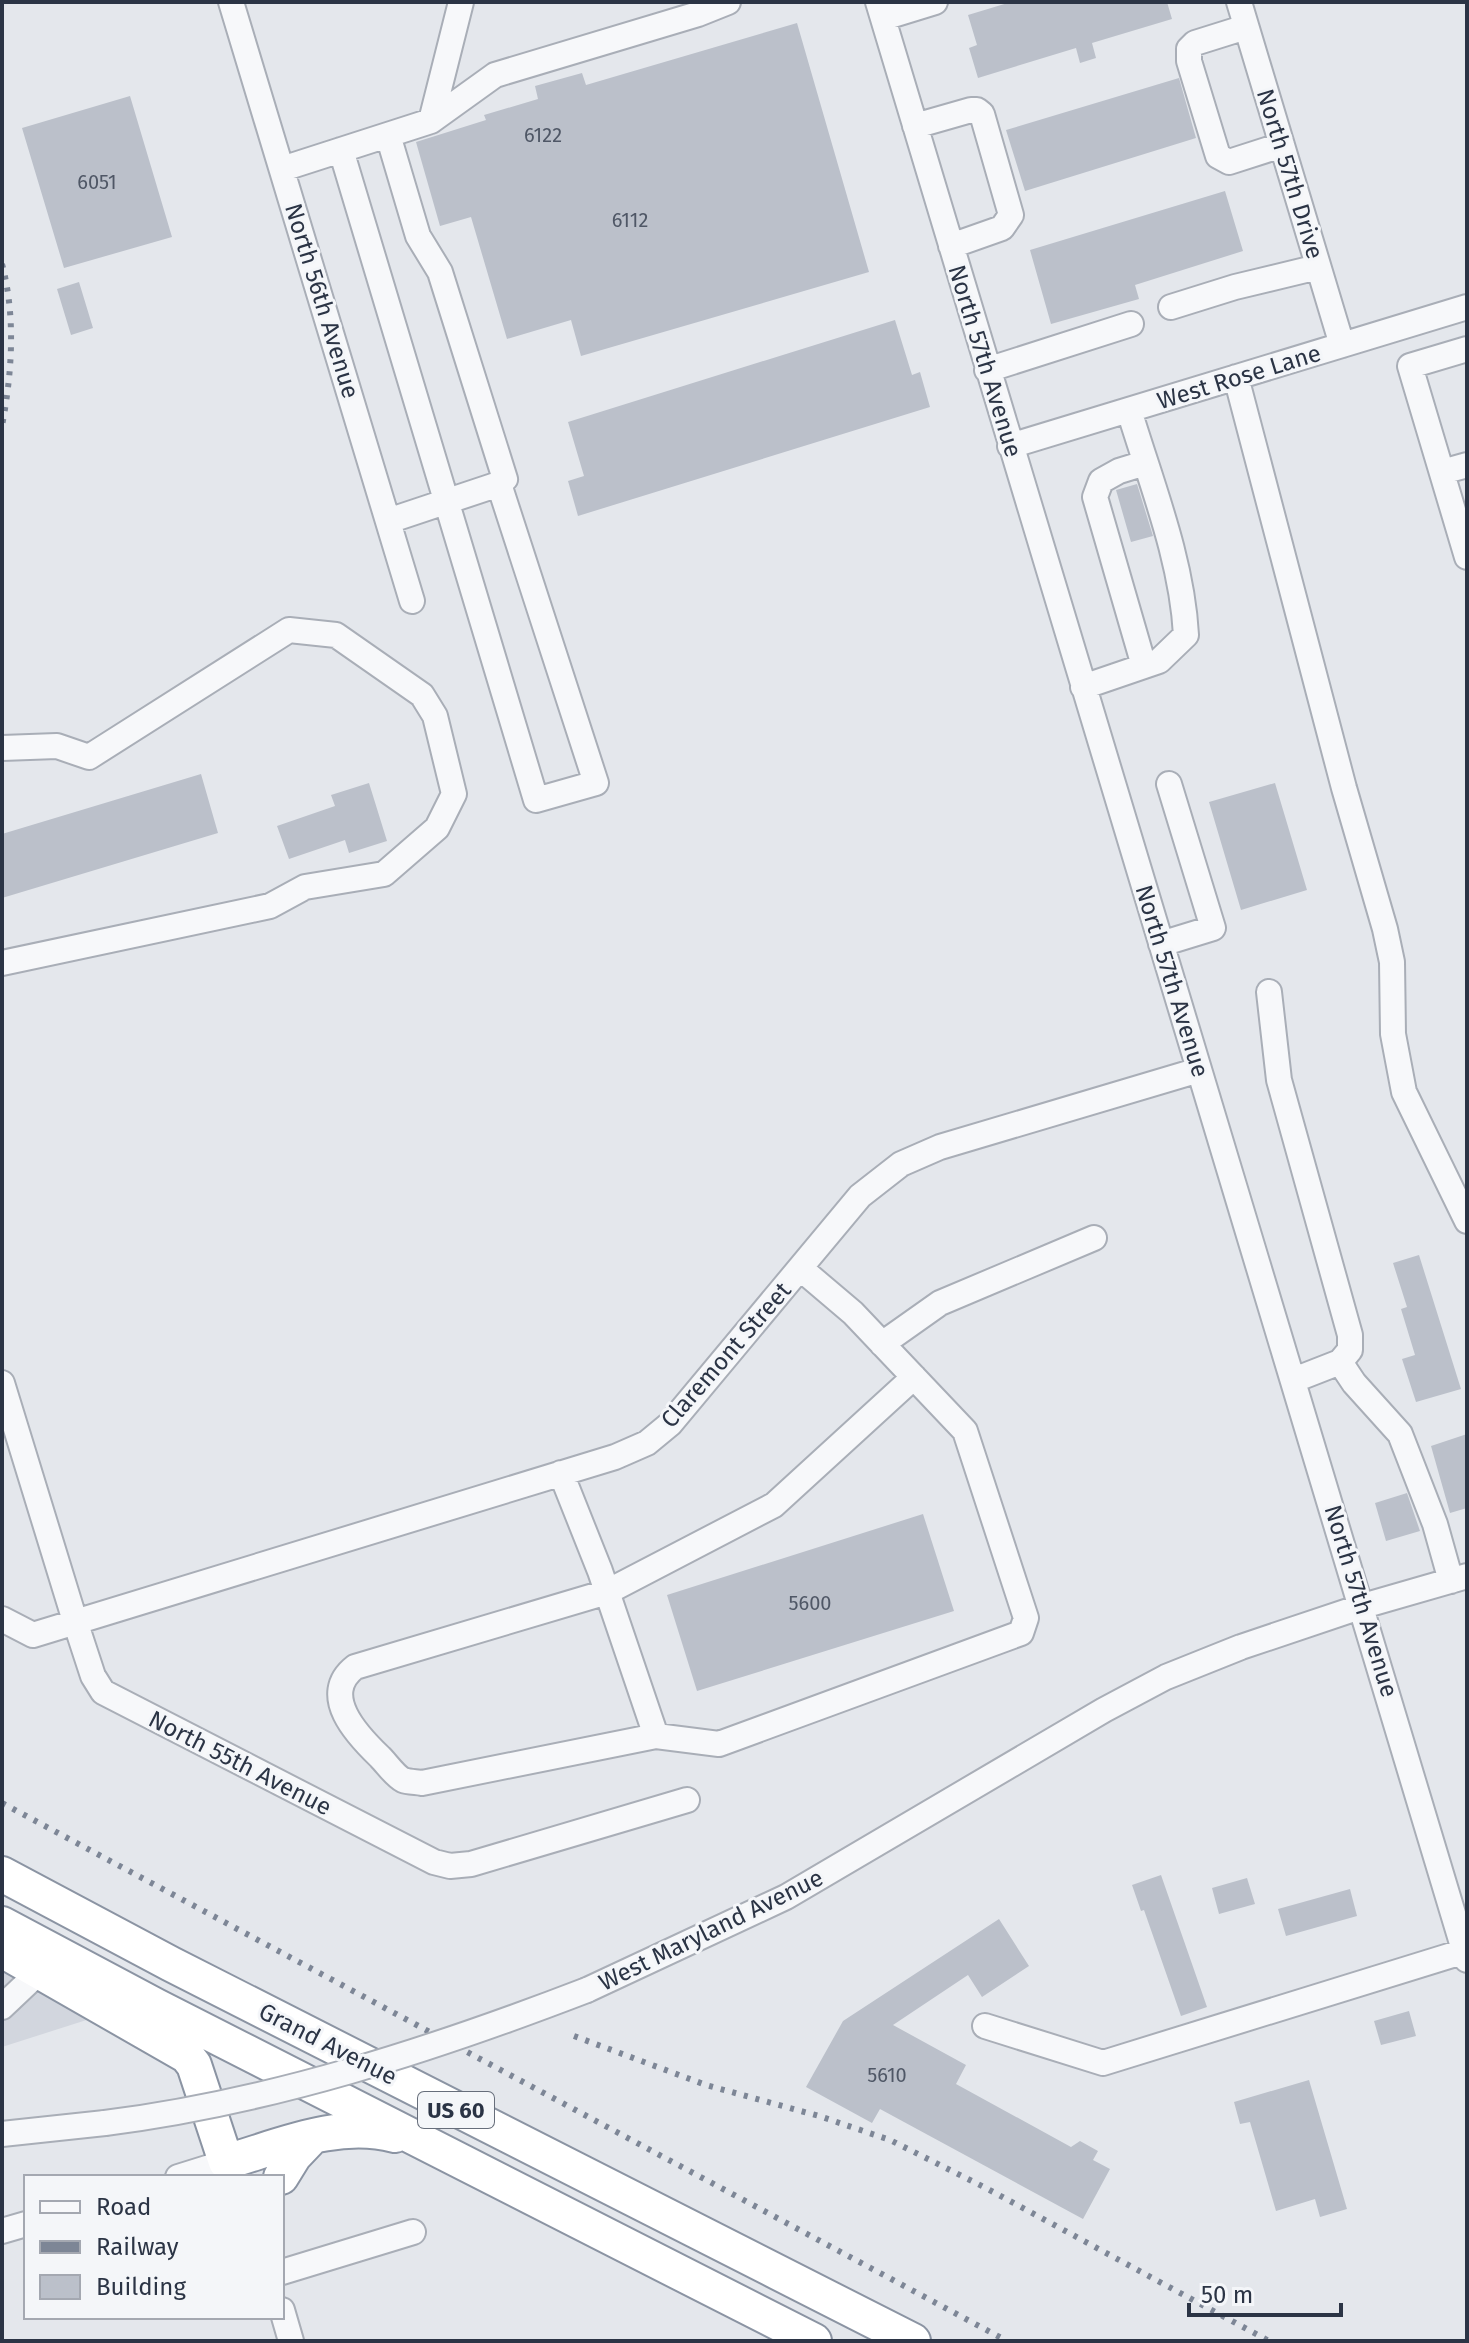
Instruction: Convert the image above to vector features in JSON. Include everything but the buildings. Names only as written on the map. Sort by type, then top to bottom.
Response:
[{"type":"highway","name":"Grand Avenue","points":[[2,1874],[171,1964],[913,2341]]},
{"type":"highway","name":"Grand Avenue","points":[[2,1924],[156,2006],[814,2341]]},
{"type":"highway","points":[[2,1950],[187,2056],[194,2065],[229,2169],[313,2136],[338,2130],[364,2129],[430,2144]]},
{"type":"highway","points":[[282,2175],[294,2156],[313,2136]]},
{"type":"street","name":"North 56th Avenue","points":[[231,2],[412,601]]},
{"type":"street","points":[[431,121],[461,2]]},
{"type":"street","points":[[282,169],[431,121],[495,75],[698,14],[728,2]]},
{"type":"street","points":[[880,10],[935,2]]},
{"type":"street","name":"North 57th Avenue","points":[[880,10],[1466,1956]]},
{"type":"street","points":[[1245,10],[1195,43],[1189,49],[1189,61],[1218,156],[1229,162],[1282,145]]},
{"type":"street","name":"North 57th Drive","points":[[1245,10],[1342,345]]},
{"type":"street","points":[[915,126],[977,110],[982,114],[1011,215],[1002,228],[951,246]]},
{"type":"street","points":[[388,135],[418,236],[440,272],[505,472],[505,479],[499,484],[388,521]]},
{"type":"street","points":[[341,150],[536,800],[596,783],[499,484]]},
{"type":"street","points":[[1171,307],[1235,287],[1318,267]]},
{"type":"street","name":"West Rose Lane","points":[[1010,446],[1467,307]]},
{"type":"street","points":[[987,370],[1131,324]]},
{"type":"street","points":[[1467,349],[1410,366],[1467,557]]},
{"type":"street","points":[[1236,377],[1344,788],[1385,929],[1392,962],[1393,1034],[1404,1092],[1467,1221]]},
{"type":"street","points":[[1083,687],[1159,661],[1186,635],[1184,606],[1173,557],[1129,410]]},
{"type":"street","points":[[1144,666],[1095,497],[1101,481],[1119,471],[1145,463]]},
{"type":"street","points":[[1442,472],[1467,465]]},
{"type":"street","points":[[2,748],[57,746],[89,757],[289,630],[336,635],[422,695],[435,716],[454,794],[437,828],[384,874],[305,887],[270,906],[2,963]]},
{"type":"street","points":[[1161,944],[1213,928],[1169,784]]},
{"type":"street","points":[[1269,992],[1279,1080],[1350,1335],[1350,1350],[1340,1362],[1294,1380]]},
{"type":"street","name":"Claremont Street","points":[[2,1619],[33,1635],[615,1457],[647,1443],[670,1424],[860,1196],[901,1164],[940,1147],[1199,1070]]},
{"type":"street","points":[[882,1344],[940,1303],[1094,1238]]},
{"type":"street","points":[[800,1268],[853,1313],[882,1344],[914,1377],[965,1431],[1026,1618],[1021,1633],[719,1744],[656,1736],[422,1783],[403,1780],[355,1733],[343,1711],[341,1692],[345,1675],[355,1667],[607,1592],[774,1505],[914,1377]]},
{"type":"street","points":[[1340,1362],[1354,1383],[1400,1434],[1459,1579]]},
{"type":"street","name":"North 55th Avenue","points":[[2,1383],[75,1621],[93,1676],[103,1692],[434,1862],[450,1866],[471,1864],[687,1800]]},
{"type":"street","points":[[561,1473],[607,1592],[656,1736]]},
{"type":"street","name":"West Maryland Avenue","points":[[2,2134],[151,2117],[347,2073],[424,2049],[587,1990],[773,1904],[1104,1710],[1166,1677],[1241,1647],[1363,1606],[1459,1579]]},
{"type":"street","points":[[985,2026],[1103,2063],[1466,1956]]},
{"type":"street","points":[[2,2007],[38,1973]]},
{"type":"street","points":[[191,2175],[229,2169]]},
{"type":"street","points":[[2,2231],[24,2225]]},
{"type":"street","points":[[284,2271],[413,2232]]},
{"type":"street","points":[[284,2317],[291,2341]]},
{"type":"shaded area","points":[[2,1956],[99,2016],[2,2047]]},
{"type":"railway","points":[[2,264],[11,325],[8,386],[2,426]]},
{"type":"railway","points":[[2,1803],[1007,2341]]},
{"type":"railway","points":[[574,2036],[706,2085],[819,2116],[890,2140],[984,2187],[1269,2341]]}]
